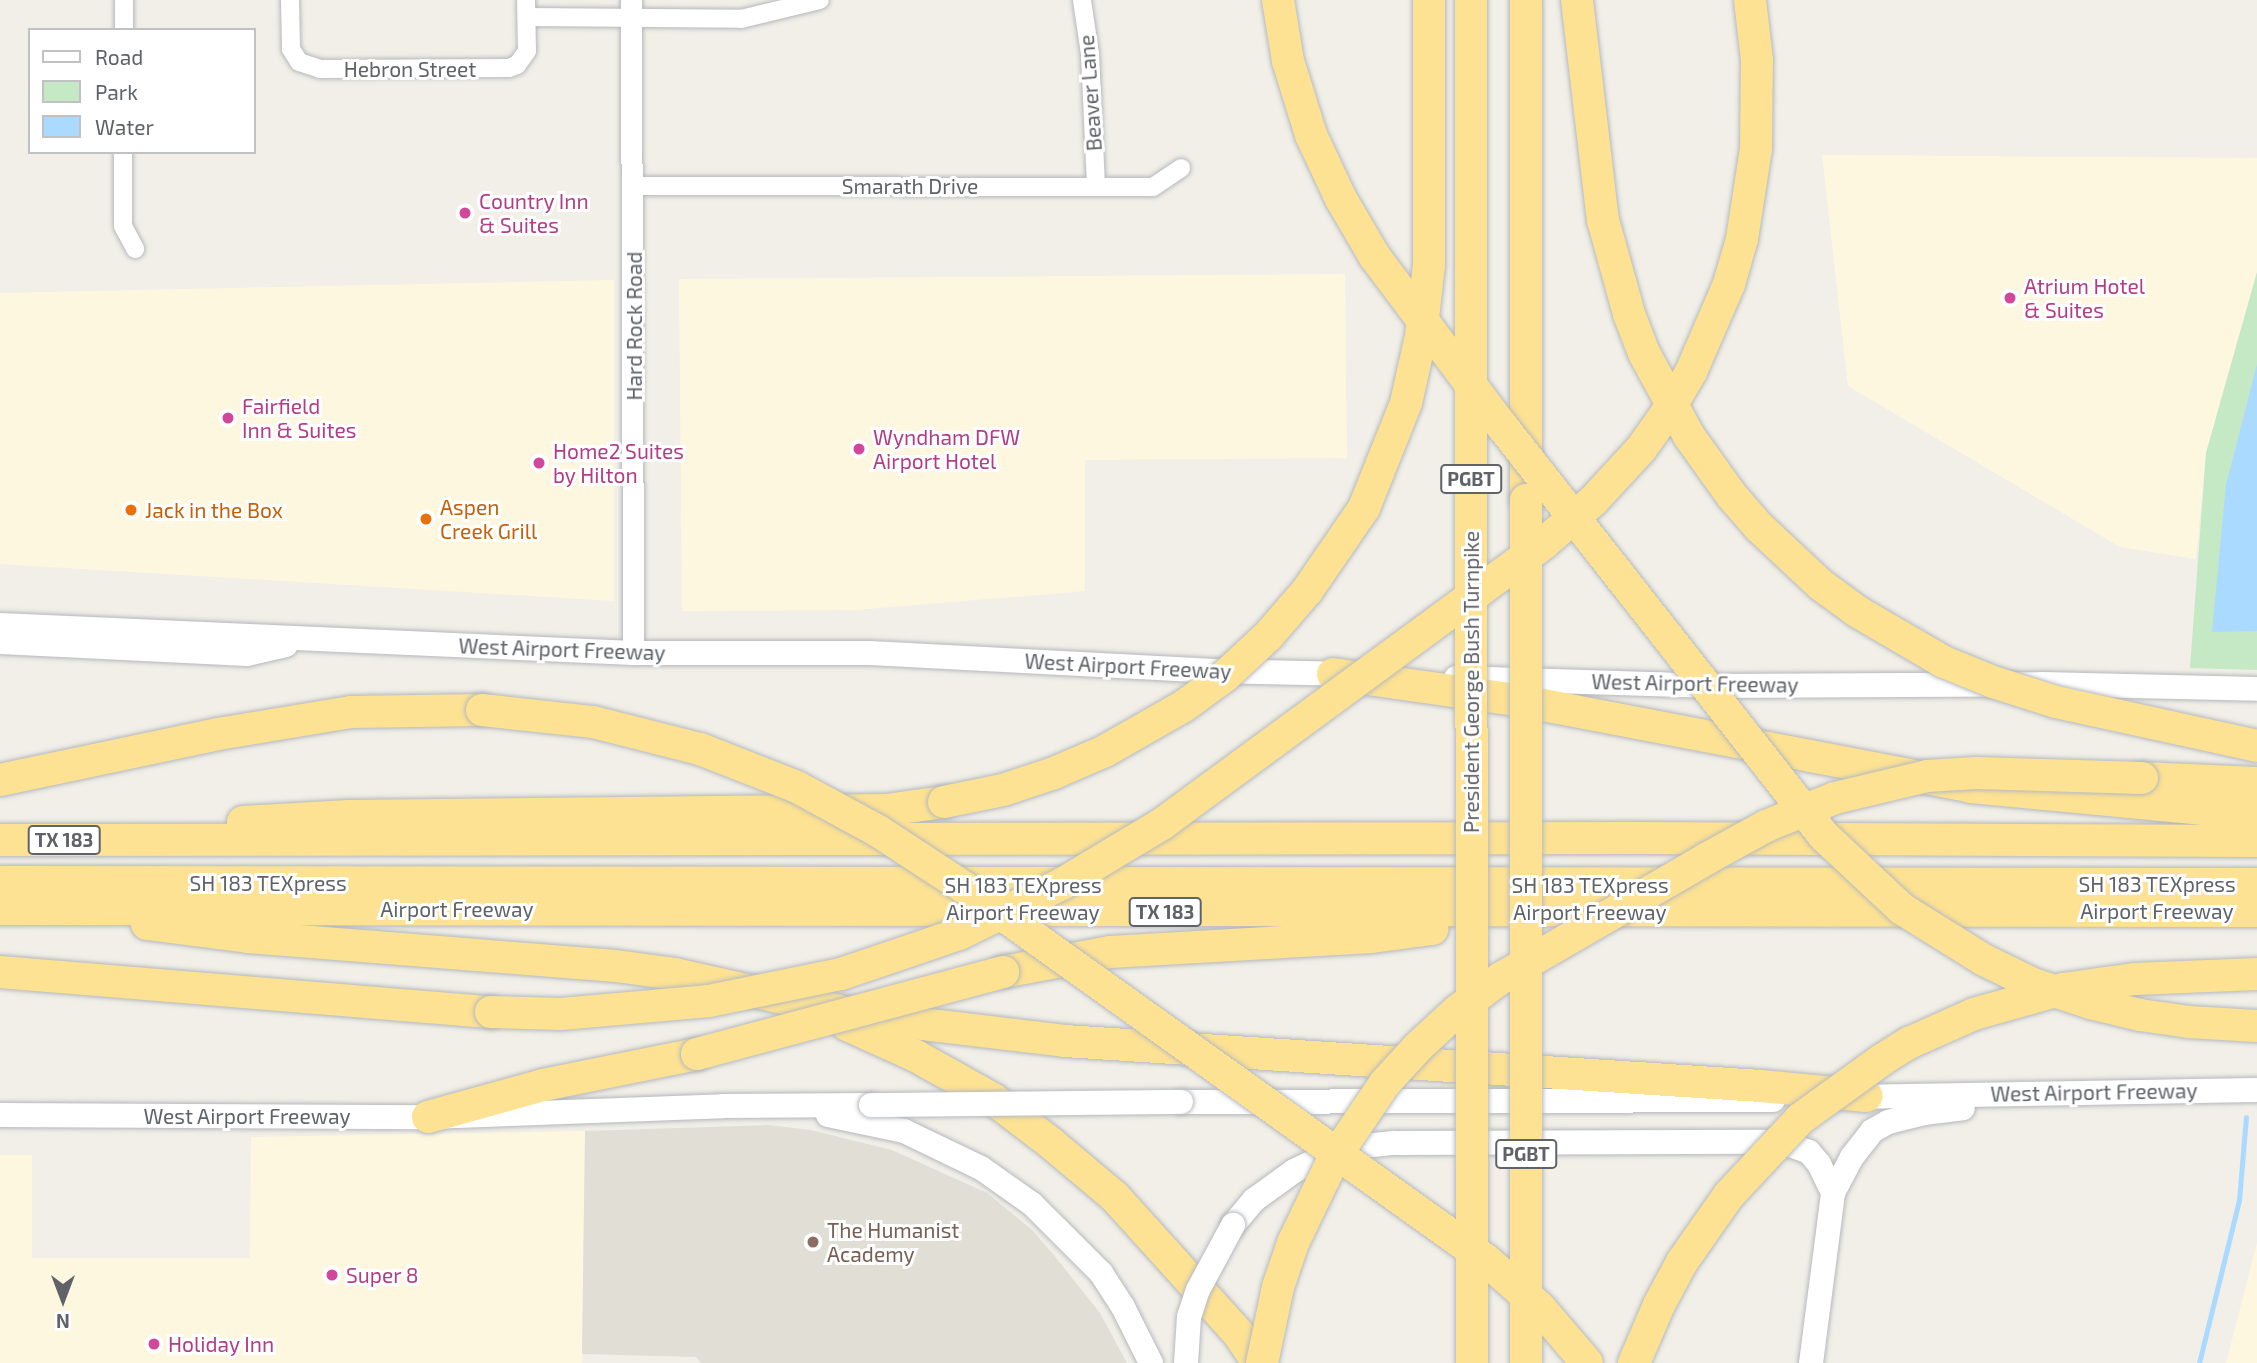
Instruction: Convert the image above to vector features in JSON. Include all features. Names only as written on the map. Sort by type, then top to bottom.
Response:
[{"type":"highway","points":[[1278,0],[1288,61],[1311,135],[1340,199],[1375,257],[1511,437],[1824,836],[1902,909],[1984,960],[2034,984],[2090,1003],[2140,1015],[2189,1022],[2257,1026]]},
{"type":"highway","points":[[128,840],[265,818],[886,810],[1003,790],[1054,773],[1105,751],[1184,706],[1225,676],[1268,636],[1307,592],[1364,508],[1406,403],[1421,335],[1429,265],[1429,0]]},
{"type":"highway","name":"President George Bush Turnpike","points":[[1471,0],[1472,1363]]},
{"type":"highway","name":"PGBT","points":[[1526,0],[1526,1363]]},
{"type":"highway","points":[[1577,0],[1603,220],[1629,314],[1644,353],[1689,436],[1732,496],[1759,527],[1821,585],[1858,612],[1944,662],[1993,682],[2056,702],[2257,746]]},
{"type":"highway","points":[[0,972],[491,1012],[561,1014],[709,1001],[841,974],[959,934],[1062,884],[1162,824],[1544,543],[1593,501],[1641,449],[1692,372],[1729,284],[1744,227],[1756,149],[1757,60],[1750,0]]},
{"type":"highway","points":[[1333,674],[1510,699],[1971,787],[2257,814]]},
{"type":"highway","points":[[0,780],[192,739],[351,712],[482,710],[593,722],[700,749],[797,787],[877,831],[968,890],[1476,1253],[1539,1308],[1587,1363]]},
{"type":"highway","points":[[1260,1363],[1279,1287],[1312,1200],[1333,1160],[1385,1083],[1457,1011],[1501,978],[1605,916],[1766,826],[1835,798],[1881,785],[1927,776],[1976,773],[2257,783]]},
{"type":"highway","name":"TX 183","points":[[0,840],[1095,838],[2257,841]]},
{"type":"highway","name":"SH 183 TEXpress","points":[[0,867],[2257,868]]},
{"type":"highway","name":"SH 183 TEXpress","points":[[0,882],[2257,884]]},
{"type":"highway","name":"Airport Freeway","points":[[0,909],[1556,913],[2257,911]]},
{"type":"highway","points":[[74,909],[176,930],[616,966],[675,974],[801,1004],[927,1026],[1150,1048],[1761,1086],[1867,1096]]},
{"type":"highway","points":[[428,1117],[543,1085],[697,1054],[1003,972],[1110,952],[1372,937],[1556,913]]},
{"type":"highway","points":[[1634,1363],[1659,1305],[1682,1262],[1729,1195],[1800,1119],[1883,1059],[1974,1014],[2063,989],[2135,979],[2257,974]]},
{"type":"highway","points":[[801,1004],[916,1056],[971,1086],[993,1099],[1052,1144],[1115,1197],[1238,1333],[1260,1363]]},
{"type":"main road","name":"West Airport Freeway","points":[[0,625],[633,653],[870,653],[1215,671],[1714,686],[2042,684],[2257,689]]},
{"type":"main road","points":[[0,642],[247,654],[310,639]]},
{"type":"main road","name":"West Airport Freeway","points":[[4,1114],[428,1117],[777,1105],[1181,1102],[1429,1104],[2257,1090]]},
{"type":"main road","points":[[1811,1363],[1833,1193],[1872,1131],[1888,1122],[1924,1112],[2092,1091]]},
{"type":"main road","points":[[777,1105],[904,1131],[981,1168],[1032,1204],[1101,1273],[1123,1307],[1151,1363]]},
{"type":"main road","points":[[1186,1363],[1189,1317],[1198,1290],[1233,1225],[1254,1200],[1294,1171],[1323,1157],[1364,1146],[1394,1143],[1766,1142],[1790,1145],[1809,1152],[1819,1164],[1833,1193]]},
{"type":"street","points":[[124,0],[124,28]]},
{"type":"street","name":"Hebron Street","points":[[290,0],[291,49],[299,62],[320,69],[509,68],[523,59],[527,51],[527,9]]},
{"type":"street","points":[[527,9],[631,10],[741,19],[820,0]]},
{"type":"street","name":"Beaver Lane","points":[[1082,0],[1090,54],[1096,187]]},
{"type":"street","name":"Hard Rock Road","points":[[631,10],[634,186],[633,653]]},
{"type":"street","points":[[124,154],[123,226],[135,249]]},
{"type":"street","name":"Smarath Drive","points":[[634,186],[1153,187],[1181,168]]},
{"type":"shaded area","points":[[1822,155],[2257,158],[2257,272],[2206,453],[2196,559],[2120,547],[1848,386]]},
{"type":"shaded area","points":[[1345,274],[1347,458],[1085,460],[1085,591],[855,610],[682,611],[679,279]]},
{"type":"shaded area","points":[[614,280],[614,601],[0,564],[0,293]]},
{"type":"shaded area","name":"The Humanist Academy","points":[[768,1125],[811,1130],[892,1150],[987,1193],[1031,1229],[1053,1254],[1100,1313],[1127,1363],[701,1363],[696,1357],[582,1354],[585,1131]]},
{"type":"shaded area","points":[[585,1131],[582,1363],[0,1363],[0,1155],[32,1155],[32,1258],[250,1258],[251,1137]]},
{"type":"shaded area","points":[[2257,1243],[2257,1363],[2226,1363]]},
{"type":"green space","points":[[2257,272],[2257,670],[2190,668],[2206,453]]},
{"type":"water","points":[[2257,364],[2257,631],[2212,632],[2226,485]]},
{"type":"waterway","points":[[2199,1363],[2239,1200],[2246,1117]]},
{"type":"place","name":"Country Inn & Suites","points":[[465,213]]},
{"type":"place","name":"Atrium Hotel & Suites","points":[[2010,298]]},
{"type":"place","name":"Fairfield Inn & Suites","points":[[228,418]]},
{"type":"place","name":"Wyndham DFW Airport Hotel","points":[[859,449]]},
{"type":"place","name":"Home2 Suites by Hilton","points":[[539,463]]},
{"type":"place","name":"Jack in the Box","points":[[131,510]]},
{"type":"place","name":"Aspen Creek Grill","points":[[426,519]]},
{"type":"place","name":"The Humanist Academy","points":[[813,1242]]},
{"type":"place","name":"Super 8","points":[[332,1275]]},
{"type":"place","name":"Holiday Inn","points":[[154,1344]]}]
